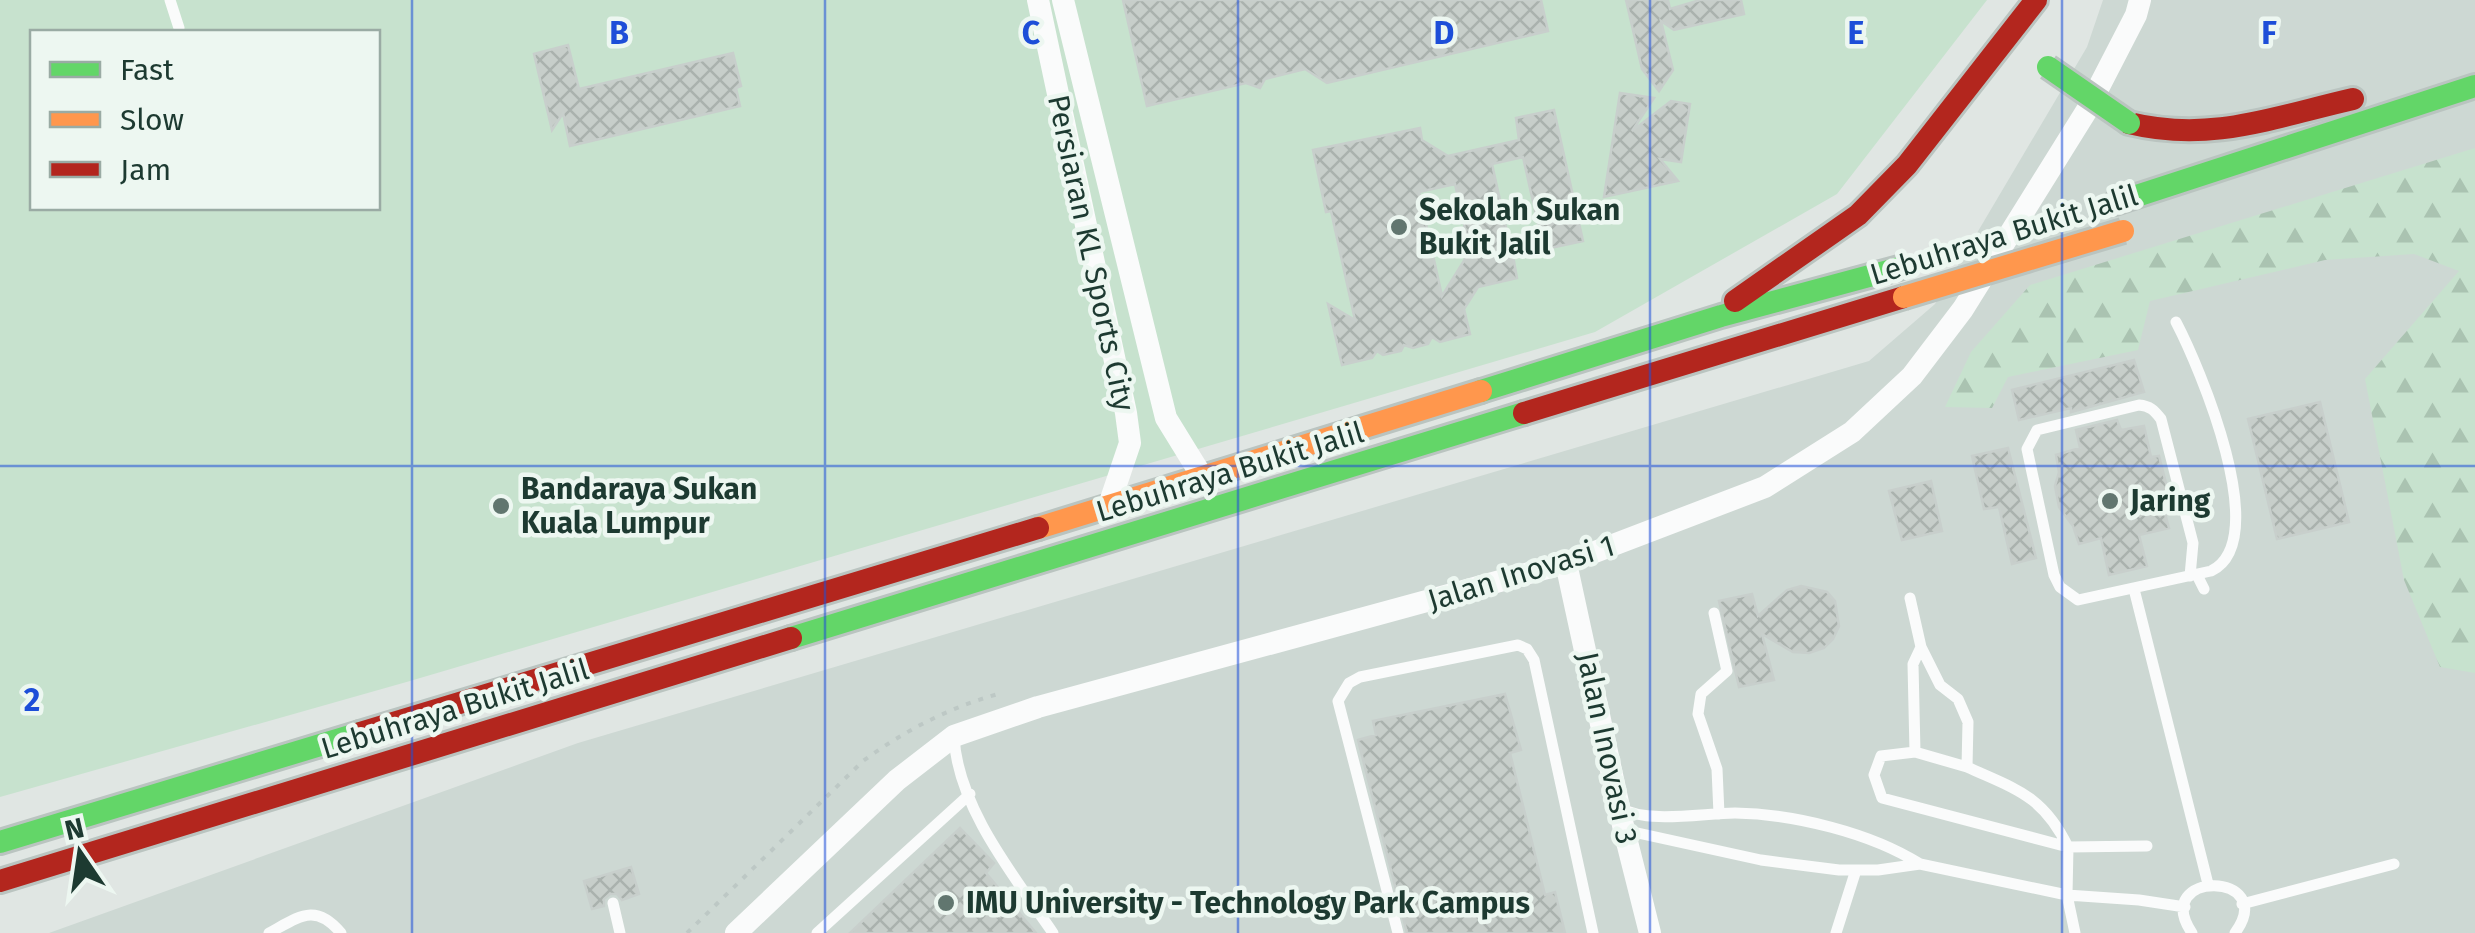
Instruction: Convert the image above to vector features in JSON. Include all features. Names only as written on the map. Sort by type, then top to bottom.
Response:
[{"type":"highway","points":[[1721,316],[1736,301],[1858,215],[1907,165],[2036,0]]},
{"type":"highway","points":[[2048,0],[2040,24],[2042,52],[2129,123],[2160,133],[2210,133],[2475,74]]},
{"type":"highway","name":"Lebuhraya Bukit Jalil","points":[[2106,206],[2475,86]]},
{"type":"highway","name":"Lebuhraya Bukit Jalil","points":[[1971,246],[2043,225]]},
{"type":"highway","name":"Lebuhraya Bukit Jalil","points":[[0,880],[2132,228]]},
{"type":"highway","name":"Lebuhraya Bukit Jalil","points":[[0,842],[1202,478],[1721,316],[1908,265]]},
{"type":"highway","points":[[0,822],[78,818]]},
{"type":"highway","points":[[14,901],[87,854]]},
{"type":"street","name":"Persiaran KL Sports City","points":[[1038,0],[1130,443],[1109,504]]},
{"type":"street","name":"Persiaran KL Sports City","points":[[1063,0],[1166,418],[1202,478]]},
{"type":"street","name":"Jalan Inovasi 1","points":[[745,930],[897,780],[954,736],[1038,707],[1566,563],[1765,487],[1852,432],[1912,376],[1963,309],[2087,110],[2140,0]]},
{"type":"street","name":"Jalan Inovasi 3","points":[[1566,563],[1621,819],[1650,933]]},
{"type":"lane","points":[[170,0],[178,28]]},
{"type":"lane","points":[[1076,178],[1105,172]]},
{"type":"lane","points":[[2176,322],[2196,363],[2216,421],[2232,486],[2236,521],[2226,559],[2219,567],[2193,575],[2134,589],[2078,600],[2060,587],[2028,462],[2027,449],[2036,430],[2139,405],[2154,410],[2161,419],[2194,544],[2193,575],[2204,589]]},
{"type":"lane","points":[[2134,589],[2208,884]]},
{"type":"lane","points":[[1910,598],[1922,647],[1940,685],[1958,700],[1968,722],[1967,767]]},
{"type":"lane","points":[[1714,613],[1726,671],[1701,694],[1698,714],[1717,769],[1719,814]]},
{"type":"lane","points":[[1398,933],[1338,701],[1349,683],[1360,677],[1518,645],[1527,649],[1534,660],[1593,933]]},
{"type":"lane","points":[[1915,752],[1913,664],[1922,647]]},
{"type":"lane","points":[[954,736],[955,758],[978,820],[1053,933]]},
{"type":"lane","points":[[2075,933],[2067,895],[2068,846],[2060,829],[2026,792],[1967,767],[1915,752],[1882,756],[1874,775],[1882,798],[2068,846],[2147,846]]},
{"type":"lane","points":[[817,933],[970,794]]},
{"type":"lane","points":[[1920,864],[1894,848],[1826,827],[1764,816],[1627,812],[1621,819],[1742,858],[1856,870],[1920,864],[2067,895],[2185,907]]},
{"type":"lane","points":[[2242,904],[2394,864]]},
{"type":"lane","points":[[1836,933],[1856,870]]},
{"type":"lane","points":[[2192,933],[2184,917],[2185,907],[2193,892],[2208,884],[2230,888],[2242,904],[2243,919],[2235,933]]},
{"type":"lane","points":[[613,903],[620,933]]},
{"type":"lane","points":[[269,933],[310,914],[325,917],[341,933]]},
{"type":"path","points":[[687,933],[863,761],[894,738],[946,712],[998,694]]},
{"type":"shaded area","points":[[2103,0],[2475,0],[2475,933],[49,933],[578,743],[1869,361],[1935,304],[2087,47]]},
{"type":"green space","name":"Bandaraya Sukan Kuala Lumpur","points":[[0,0],[1987,0],[1837,194],[1595,332],[410,681],[0,797]]},
{"type":"green space","points":[[2475,148],[2475,673],[2440,667],[2404,580],[2365,379],[2459,271],[2414,254],[2325,260],[2150,301],[2138,350],[2008,377],[1992,408],[1945,407],[1971,352],[2030,285]]},
{"type":"building","points":[[1123,0],[1541,0],[1548,31],[1327,83],[1305,69],[1265,79],[1260,88],[1246,83],[1147,106]]},
{"type":"building","points":[[1626,0],[1668,0],[1670,9],[1700,0],[1741,0],[1744,14],[1674,30],[1661,21],[1673,70],[1659,91],[1642,69]]},
{"type":"building","points":[[568,45],[579,89],[733,53],[741,86],[736,88],[740,106],[570,146],[563,113],[552,130],[534,54]]},
{"type":"building","points":[[1620,93],[1654,98],[1632,131],[1671,101],[1690,104],[1681,162],[1660,159],[1678,181],[1604,197]]},
{"type":"building","points":[[1554,110],[1583,241],[1513,256],[1517,278],[1478,287],[1464,309],[1470,334],[1440,342],[1432,337],[1428,344],[1413,348],[1404,345],[1401,351],[1383,355],[1377,351],[1372,358],[1342,365],[1328,304],[1355,320],[1313,150],[1420,128],[1422,140],[1448,156],[1519,140],[1516,118]],"holes":[[[1523,157],[1540,233],[1509,241],[1492,164]],[[1455,184],[1470,251],[1442,296],[1419,192]]]},
{"type":"building","points":[[2134,360],[2144,392],[2071,412],[2071,408],[2019,420],[2012,390]]},
{"type":"building","name":"Jaring","points":[[2320,402],[2349,522],[2277,539],[2248,419]]},
{"type":"building","name":"Jaring","points":[[2117,420],[2121,430],[2144,426],[2151,457],[2159,456],[2168,491],[2159,492],[2169,528],[2139,535],[2147,566],[2109,575],[2101,538],[2079,544],[2073,526],[2059,507],[2056,455],[2080,448],[2076,430]]},
{"type":"building","points":[[2008,448],[2036,558],[2012,564],[1999,507],[1984,509],[1972,456]]},
{"type":"building","points":[[1931,481],[1942,531],[1902,540],[1889,491]]},
{"type":"building","points":[[1801,586],[1827,592],[1835,601],[1839,626],[1833,639],[1824,648],[1809,653],[1793,652],[1762,634],[1774,680],[1739,687],[1719,601],[1752,594],[1758,616],[1787,590]]},
{"type":"building","points":[[1505,694],[1521,750],[1510,753],[1545,895],[1555,892],[1565,933],[1407,933],[1358,740],[1376,735],[1373,721]]},
{"type":"building","name":"IMU University - Technology Park Campus","points":[[960,828],[994,863],[986,873],[1036,933],[850,933]]},
{"type":"building","points":[[631,867],[639,894],[622,900],[617,894],[610,894],[604,899],[604,906],[592,909],[584,881]]},
{"type":"traffic: fast","points":[[2048,67],[2129,123]]},
{"type":"traffic: fast","points":[[2115,203],[2475,86]]},
{"type":"traffic: fast","points":[[1481,391],[1721,316],[1899,268]]},
{"type":"traffic: fast","points":[[791,638],[1524,413]]},
{"type":"traffic: fast","points":[[0,842],[360,733]]},
{"type":"traffic: slow","points":[[1904,297],[2123,231]]},
{"type":"traffic: slow","points":[[1038,528],[1481,391]]},
{"type":"traffic: jam","points":[[1735,301],[1858,215],[1907,165],[2036,0]]},
{"type":"traffic: jam","points":[[2129,123],[2215,129],[2353,99]]},
{"type":"traffic: jam","points":[[1524,413],[1904,297]]},
{"type":"traffic: jam","points":[[360,733],[1038,528]]},
{"type":"traffic: jam","points":[[0,881],[791,638]]},
{"type":"place","name":"Sekolah Sukan Bukit Jalil","points":[[1399,227]]},
{"type":"place","name":"Jaring","points":[[2110,501]]},
{"type":"place","name":"Bandaraya Sukan Kuala Lumpur","points":[[501,506]]},
{"type":"place","name":"IMU University - Technology Park Campus","points":[[946,903]]}]
